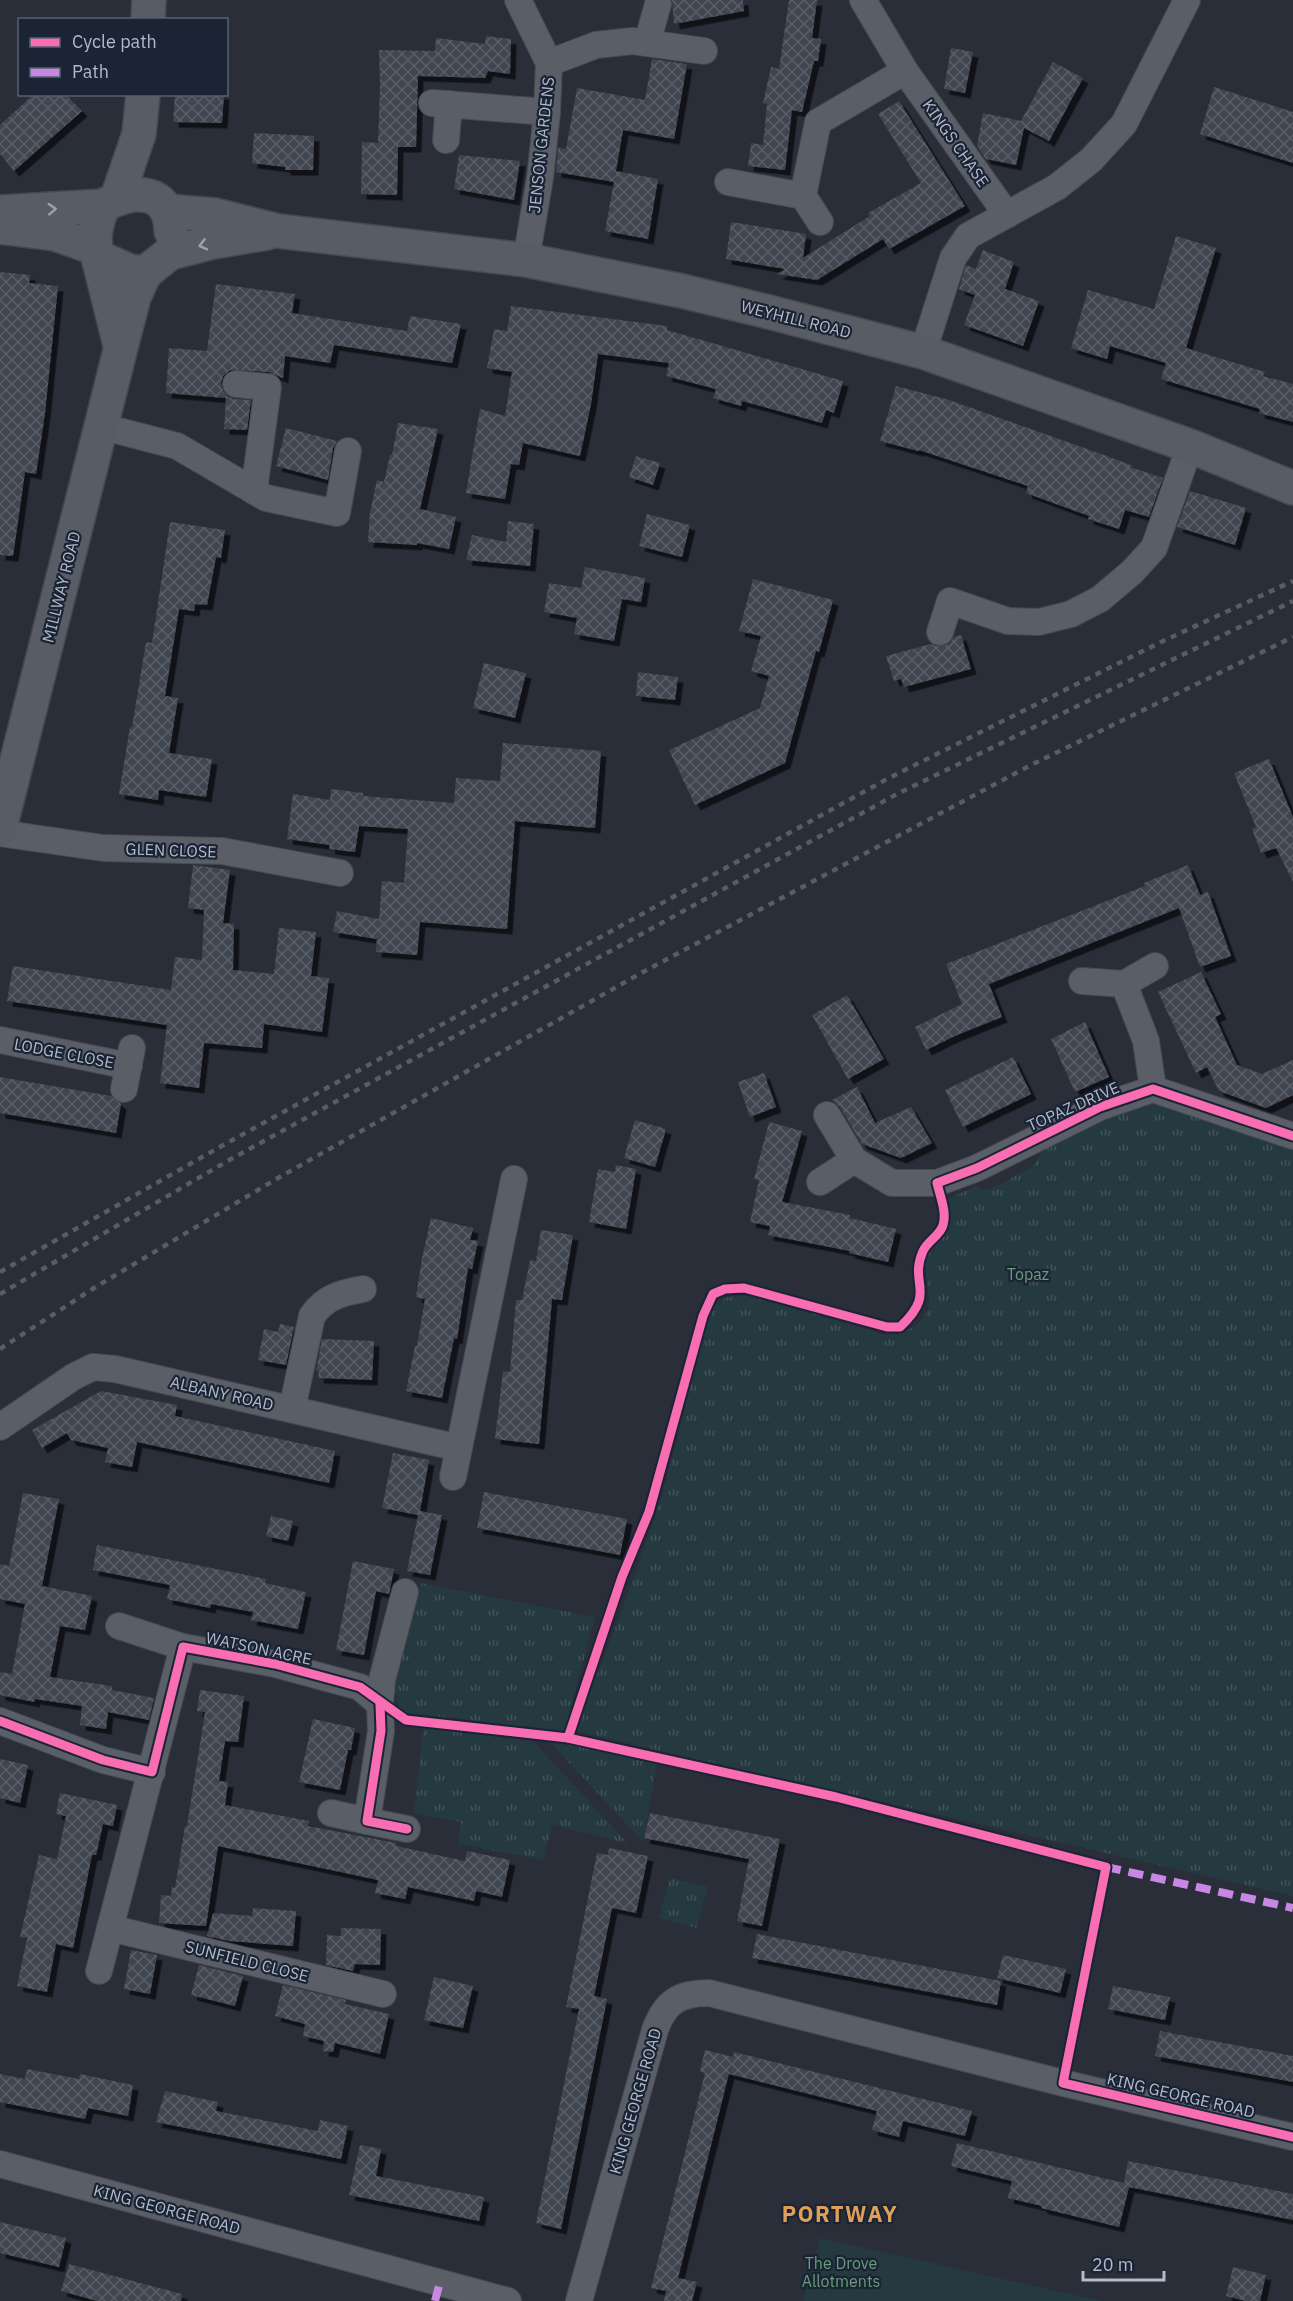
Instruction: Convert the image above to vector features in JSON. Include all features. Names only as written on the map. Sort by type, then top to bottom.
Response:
[{"type":"main road","points":[[148,0],[148,18]]},
{"type":"main road","points":[[96,252],[96,224],[110,202],[139,134],[143,96]]},
{"type":"main road","points":[[139,134],[171,227],[157,263]]},
{"type":"main road","name":"WEYHILL ROAD","points":[[0,212],[110,202],[138,193],[162,205],[215,215],[278,231],[526,260],[682,291],[923,352],[1190,446],[1293,488]]},
{"type":"main road","name":"WEYHILL ROAD","points":[[0,227],[55,234],[96,252],[130,271],[213,242],[278,231]]},
{"type":"main road","name":"MILLWAY ROAD","points":[[96,252],[121,347]]},
{"type":"main road","name":"MILLWAY ROAD","points":[[0,828],[134,297],[157,263]]},
{"type":"street","name":"JENSON GARDENS","points":[[518,0],[549,63],[540,178],[526,260]]},
{"type":"street","name":"KINGS CHASE","points":[[863,0],[905,71],[1007,214]]},
{"type":"street","points":[[923,352],[953,258],[968,236],[1057,187],[1091,160],[1124,124],[1187,0]]},
{"type":"street","points":[[647,43],[658,4]]},
{"type":"street","points":[[549,63],[596,45],[632,41],[704,51]]},
{"type":"street","points":[[820,222],[803,196],[818,122],[905,71]]},
{"type":"street","points":[[446,140],[440,104],[547,111]]},
{"type":"street","points":[[729,182],[803,196]]},
{"type":"street","points":[[236,384],[268,387],[254,491]]},
{"type":"street","points":[[100,426],[177,446],[266,498],[337,513],[348,451]]},
{"type":"street","points":[[940,632],[950,601],[1008,621],[1039,622],[1071,614],[1100,599],[1132,572],[1154,548],[1190,446]]},
{"type":"street","name":"GLEN CLOSE","points":[[0,833],[103,848],[222,851],[340,873]]},
{"type":"street","points":[[1082,981],[1124,984],[1155,966]]},
{"type":"street","points":[[1124,984],[1146,1041],[1153,1089],[1293,1136]]},
{"type":"street","name":"LODGE CLOSE","points":[[0,1040],[128,1068]]},
{"type":"street","name":"TOPAZ DRIVE","points":[[827,1115],[854,1160],[892,1183],[937,1183],[977,1168],[1100,1107],[1153,1089]]},
{"type":"street","points":[[820,1182],[854,1160]]},
{"type":"street","points":[[453,1477],[513,1179]]},
{"type":"street","points":[[292,1409],[312,1316],[320,1305],[338,1294],[363,1289]]},
{"type":"street","name":"ALBANY ROAD","points":[[0,1427],[73,1377],[93,1367],[115,1369],[459,1448]]},
{"type":"street","points":[[368,1821],[381,1731],[382,1680],[405,1592]]},
{"type":"street","points":[[119,1626],[183,1647]]},
{"type":"street","name":"WATSON ACRE","points":[[110,1929],[183,1647],[275,1664],[360,1687],[380,1704]]},
{"type":"street","points":[[0,1721],[103,1760],[152,1772]]},
{"type":"street","points":[[331,1813],[406,1829]]},
{"type":"street","points":[[99,1971],[110,1929]]},
{"type":"street","name":"SUNFIELD CLOSE","points":[[110,1929],[383,1994]]},
{"type":"street","name":"KING GEORGE ROAD","points":[[579,2301],[655,2030],[660,2016],[681,1996],[709,1993],[1063,2083],[1293,2137]]},
{"type":"street","name":"KING GEORGE ROAD","points":[[0,2164],[508,2301]]},
{"type":"green space","name":"Topaz","points":[[1152,1104],[1175,1106],[1293,1146],[1293,1896],[575,1731],[615,1629],[660,1502],[703,1332],[708,1315],[715,1303],[728,1297],[754,1295],[885,1335],[908,1330],[921,1321],[929,1307],[927,1261],[931,1250],[948,1230],[950,1209],[948,1199],[976,1186],[985,1190],[993,1188],[1032,1167],[1045,1148],[1044,1141],[1137,1106]]},
{"type":"green space","points":[[421,1583],[595,1617],[565,1731],[399,1712],[397,1697],[391,1687]]},
{"type":"green space","points":[[423,1728],[533,1741],[628,1844],[552,1825],[543,1860],[458,1844],[461,1822],[414,1813]]},
{"type":"green space","points":[[550,1742],[573,1744],[657,1763],[643,1842]]},
{"type":"green space","points":[[670,1878],[708,1887],[697,1928],[659,1918]]},
{"type":"green space","name":"The Drove Allotments","points":[[820,2238],[1102,2301],[803,2301]]},
{"type":"building","points":[[672,0],[743,0],[744,11],[674,24]]},
{"type":"building","points":[[789,0],[817,0],[812,38],[821,39],[818,61],[814,61],[802,112],[792,110],[785,170],[748,166],[751,143],[763,145],[767,104],[763,103],[771,67],[779,69]]},
{"type":"building","points":[[486,36],[511,39],[510,74],[488,71],[485,78],[418,76],[416,147],[398,147],[397,195],[361,194],[362,142],[378,143],[379,50],[435,51],[436,38],[485,44]]},
{"type":"building","points":[[951,48],[973,52],[965,93],[944,89]]},
{"type":"building","points":[[652,59],[687,64],[674,139],[623,130],[614,182],[556,172],[558,148],[566,149],[577,88],[645,100]]},
{"type":"building","points":[[1053,62],[1083,78],[1049,141],[1024,128],[1016,165],[986,159],[977,146],[983,113],[1021,121]]},
{"type":"building","points":[[1214,87],[1293,112],[1293,163],[1200,134]]},
{"type":"building","points":[[32,96],[67,96],[82,111],[14,171],[0,154],[0,125]]},
{"type":"building","points":[[175,96],[224,96],[222,123],[173,122]]},
{"type":"building","points":[[899,101],[965,206],[889,249],[883,239],[817,280],[777,274],[785,269],[726,259],[731,222],[806,234],[803,258],[870,216],[868,213],[921,183],[878,114]]},
{"type":"building","points":[[254,133],[314,136],[313,170],[285,170],[285,167],[252,163]]},
{"type":"building","points":[[459,155],[520,161],[514,200],[454,189]]},
{"type":"building","points":[[616,171],[658,179],[648,239],[605,231]]},
{"type":"building","points":[[1176,236],[1216,248],[1186,348],[1265,372],[1263,376],[1293,384],[1293,422],[1259,413],[1260,409],[1161,379],[1166,363],[1110,346],[1107,359],[1071,348],[1088,290],[1154,309]]},
{"type":"building","points":[[983,250],[1014,262],[1005,289],[1039,301],[1023,346],[964,325],[975,295],[959,289],[966,265],[976,269]]},
{"type":"building","points":[[0,272],[30,275],[29,283],[58,286],[45,413],[36,474],[25,472],[13,556],[0,555]]},
{"type":"building","points":[[216,284],[295,294],[292,313],[407,331],[410,316],[461,324],[452,363],[334,345],[330,363],[285,356],[283,378],[269,372],[230,370],[223,376],[221,383],[223,391],[228,397],[234,399],[251,400],[247,430],[224,429],[226,398],[166,393],[169,348],[207,351]]},
{"type":"building","points":[[511,306],[667,326],[667,330],[843,381],[834,413],[826,410],[822,423],[742,401],[741,406],[713,398],[716,389],[666,376],[669,363],[598,354],[580,456],[523,443],[519,465],[511,464],[505,499],[466,493],[480,409],[505,416],[512,372],[487,368],[494,329],[507,331]]},
{"type":"building","points":[[896,386],[949,400],[1163,478],[1149,517],[1125,510],[1119,529],[1088,519],[1089,516],[1026,493],[1028,486],[919,450],[880,441]]},
{"type":"building","points":[[398,423],[438,429],[420,509],[456,517],[449,549],[417,543],[417,545],[368,542],[370,512],[377,480],[384,482]]},
{"type":"building","points":[[286,428],[337,441],[333,448],[328,480],[276,466]]},
{"type":"building","points":[[636,456],[660,463],[653,485],[629,477]]},
{"type":"building","points":[[1190,491],[1246,508],[1235,545],[1177,527]]},
{"type":"building","points":[[647,514],[690,525],[682,557],[639,546]]},
{"type":"building","points":[[508,521],[534,524],[530,566],[466,560],[472,535],[506,542]]},
{"type":"building","points":[[170,522],[225,530],[221,558],[216,557],[207,605],[195,604],[194,611],[179,609],[165,696],[178,698],[169,753],[212,759],[206,797],[159,790],[158,800],[119,794],[146,642],[152,643]]},
{"type":"building","points":[[585,567],[645,578],[641,602],[622,599],[614,641],[574,634],[577,618],[544,612],[549,583],[581,588]]},
{"type":"building","points":[[753,579],[833,600],[819,652],[816,651],[785,763],[695,805],[669,750],[760,708],[769,676],[751,671],[761,636],[739,631]]},
{"type":"building","points":[[961,635],[971,669],[904,687],[901,679],[894,681],[886,656],[931,644],[944,646],[954,637]]},
{"type":"building","points":[[484,663],[526,673],[515,718],[473,708]]},
{"type":"building","points":[[638,672],[678,677],[675,700],[636,696]]},
{"type":"building","points":[[503,743],[601,751],[595,828],[515,821],[507,929],[420,922],[417,955],[376,952],[377,939],[333,932],[337,911],[379,919],[382,881],[404,883],[408,829],[359,826],[355,852],[329,849],[330,845],[287,839],[293,794],[330,800],[331,789],[363,793],[363,796],[454,803],[456,778],[500,781]]},
{"type":"building","points":[[1269,759],[1293,817],[1293,882],[1276,848],[1261,853],[1252,829],[1256,827],[1234,773]]},
{"type":"building","points":[[193,865],[230,870],[223,923],[234,924],[233,970],[274,974],[279,928],[316,932],[311,976],[329,978],[322,1032],[264,1024],[262,1048],[204,1043],[199,1088],[160,1083],[167,1025],[7,1001],[13,966],[171,990],[175,957],[202,960],[204,910],[188,908]]},
{"type":"building","points":[[1188,865],[1200,895],[1208,892],[1231,956],[1200,967],[1179,908],[989,984],[1002,1017],[926,1050],[915,1027],[962,1004],[946,964],[1145,886],[1144,883]]},
{"type":"building","points":[[1201,972],[1221,1014],[1215,1017],[1237,1065],[1262,1074],[1293,1060],[1293,1095],[1266,1108],[1219,1091],[1207,1067],[1196,1073],[1158,992]]},
{"type":"building","points":[[847,995],[884,1059],[848,1079],[812,1015]]},
{"type":"building","points":[[1085,1022],[1109,1077],[1075,1092],[1051,1039]]},
{"type":"building","points":[[1013,1057],[1031,1094],[963,1127],[945,1090]]},
{"type":"building","points":[[764,1073],[776,1107],[750,1117],[738,1082]]},
{"type":"building","points":[[0,1077],[111,1096],[121,1104],[116,1133],[0,1113]]},
{"type":"building","points":[[857,1087],[875,1123],[911,1107],[932,1143],[901,1158],[862,1144],[840,1107],[832,1100]]},
{"type":"building","points":[[635,1120],[666,1129],[655,1167],[624,1158]]},
{"type":"building","points":[[769,1122],[802,1131],[782,1202],[850,1215],[850,1218],[896,1229],[888,1262],[849,1253],[850,1251],[768,1235],[770,1226],[750,1222],[759,1180],[754,1179]]},
{"type":"building","points":[[616,1165],[636,1169],[626,1229],[589,1222],[598,1169],[615,1172]]},
{"type":"building","points":[[431,1218],[473,1228],[470,1240],[478,1241],[472,1269],[468,1268],[457,1339],[454,1338],[442,1398],[406,1391],[425,1299],[416,1297]]},
{"type":"building","points":[[541,1230],[573,1235],[562,1300],[552,1299],[539,1444],[495,1439],[503,1371],[510,1372],[516,1300],[522,1300],[530,1260],[536,1261]]},
{"type":"building","points":[[280,1324],[294,1327],[286,1365],[258,1360],[264,1329],[278,1332]]},
{"type":"building","points":[[322,1339],[374,1341],[372,1380],[318,1378],[319,1371],[316,1371]]},
{"type":"building","points":[[101,1391],[177,1405],[175,1416],[335,1451],[329,1483],[137,1442],[132,1467],[105,1462],[108,1448],[71,1440],[67,1433],[42,1448],[32,1430]]},
{"type":"building","points":[[393,1453],[429,1460],[420,1511],[442,1515],[430,1575],[407,1571],[418,1515],[382,1508]]},
{"type":"building","points":[[484,1492],[627,1519],[620,1555],[477,1528]]},
{"type":"building","points":[[23,1493],[59,1499],[42,1586],[92,1596],[85,1630],[60,1626],[50,1677],[112,1686],[112,1690],[154,1698],[149,1720],[108,1712],[106,1729],[80,1725],[82,1706],[35,1699],[34,1702],[0,1695],[0,1672],[12,1674],[25,1604],[0,1599],[0,1564],[9,1566]]},
{"type":"building","points":[[271,1516],[293,1521],[288,1541],[266,1536]]},
{"type":"building","points":[[97,1545],[266,1579],[265,1583],[306,1592],[298,1629],[251,1620],[253,1612],[211,1604],[210,1608],[167,1599],[170,1585],[93,1570]]},
{"type":"building","points":[[353,1561],[394,1569],[389,1594],[376,1591],[364,1655],[336,1650]]},
{"type":"building","points":[[200,1690],[244,1696],[238,1742],[225,1741],[219,1781],[228,1782],[225,1805],[309,1821],[308,1826],[396,1843],[396,1846],[465,1861],[467,1851],[510,1860],[502,1897],[476,1891],[474,1901],[408,1887],[405,1899],[375,1893],[378,1880],[218,1846],[206,1926],[159,1923],[161,1895],[171,1896],[172,1887],[175,1888],[185,1826],[187,1826],[205,1712],[197,1711]]},
{"type":"building","points":[[313,1719],[355,1728],[340,1790],[299,1782]]},
{"type":"building","points":[[0,1759],[28,1765],[20,1803],[0,1798]]},
{"type":"building","points":[[60,1793],[117,1805],[113,1826],[103,1824],[96,1855],[92,1855],[73,1948],[56,1944],[47,1992],[17,1986],[27,1938],[20,1937],[39,1855],[57,1859],[66,1816],[56,1814]]},
{"type":"building","points":[[650,1813],[780,1839],[762,1926],[737,1921],[749,1859],[644,1838]]},
{"type":"building","points":[[609,1848],[648,1856],[636,1913],[612,1908],[594,1996],[607,1999],[561,2229],[536,2223],[579,2009],[566,2007],[597,1853],[608,1855]]},
{"type":"building","points":[[253,1908],[296,1911],[293,1946],[229,1941],[207,1936],[213,1913],[252,1916]]},
{"type":"building","points":[[341,1928],[381,1929],[380,1965],[355,1964],[353,1971],[326,1965],[327,1935],[341,1936]]},
{"type":"building","points":[[757,1934],[1001,1981],[997,2005],[752,1958]]},
{"type":"building","points":[[131,1950],[157,1955],[150,1994],[124,1989]]},
{"type":"building","points":[[1003,1955],[1066,1969],[1060,1993],[997,1978]]},
{"type":"building","points":[[199,1965],[243,1976],[235,2006],[191,1995]]},
{"type":"building","points":[[434,1977],[473,1986],[463,2028],[424,2020]]},
{"type":"building","points":[[283,1985],[346,2000],[345,2004],[389,2014],[380,2054],[335,2043],[333,2052],[323,2051],[324,2041],[303,2036],[305,2024],[275,2016]]},
{"type":"building","points":[[1113,1986],[1170,1997],[1165,2020],[1108,2009]]},
{"type":"building","points":[[1160,2031],[1293,2056],[1293,2082],[1155,2056]]},
{"type":"building","points":[[705,2050],[733,2057],[678,2278],[697,2282],[692,2301],[664,2301],[666,2291],[651,2288],[705,2073],[700,2071]]},
{"type":"building","points":[[734,2052],[972,2111],[965,2136],[903,2121],[899,2137],[872,2130],[877,2111],[729,2074]]},
{"type":"building","points":[[27,2069],[79,2079],[80,2074],[133,2085],[128,2116],[88,2108],[85,2119],[0,2102],[0,2074],[25,2079]]},
{"type":"building","points":[[165,2091],[218,2102],[216,2111],[318,2131],[320,2120],[348,2126],[341,2159],[156,2122]]},
{"type":"building","points":[[957,2143],[1124,2183],[1128,2161],[1293,2194],[1293,2220],[1129,2187],[1119,2227],[1008,2198],[1012,2181],[951,2166]]},
{"type":"building","points":[[360,2145],[381,2149],[376,2176],[484,2197],[479,2221],[349,2195]]},
{"type":"building","points":[[0,2222],[66,2238],[59,2267],[0,2253]]},
{"type":"building","points":[[69,2264],[182,2294],[181,2301],[97,2301],[61,2291]]},
{"type":"building","points":[[1233,2267],[1266,2275],[1260,2301],[1246,2301],[1226,2296]]},
{"type":"railway","points":[[0,1272],[218,1148],[887,779],[1161,642],[1293,581]]},
{"type":"railway","points":[[0,1294],[231,1159],[897,794],[1293,601]]},
{"type":"railway","points":[[0,1349],[94,1288],[278,1178],[643,972],[1031,765],[1293,637]]},
{"type":"marked path","points":[[1106,1867],[1293,1908]]},
{"type":"marked path","points":[[435,2301],[440,2282]]},
{"type":"cycle path","points":[[0,1721],[103,1760],[152,1772],[183,1647],[275,1664],[360,1687],[406,1720],[568,1738],[622,1577],[649,1512],[703,1316],[713,1294],[725,1289],[744,1288],[887,1327],[900,1327],[918,1305],[920,1296],[918,1272],[923,1251],[943,1225],[944,1209],[937,1183],[977,1168],[1100,1107],[1153,1089],[1293,1136]]},
{"type":"cycle path","points":[[380,1704],[381,1731],[367,1821],[407,1829]]},
{"type":"cycle path","points":[[568,1738],[836,1797],[1106,1867],[1063,2083],[1293,2137]]},
{"type":"district","name":"PORTWAY","points":[[840,2214]]}]
